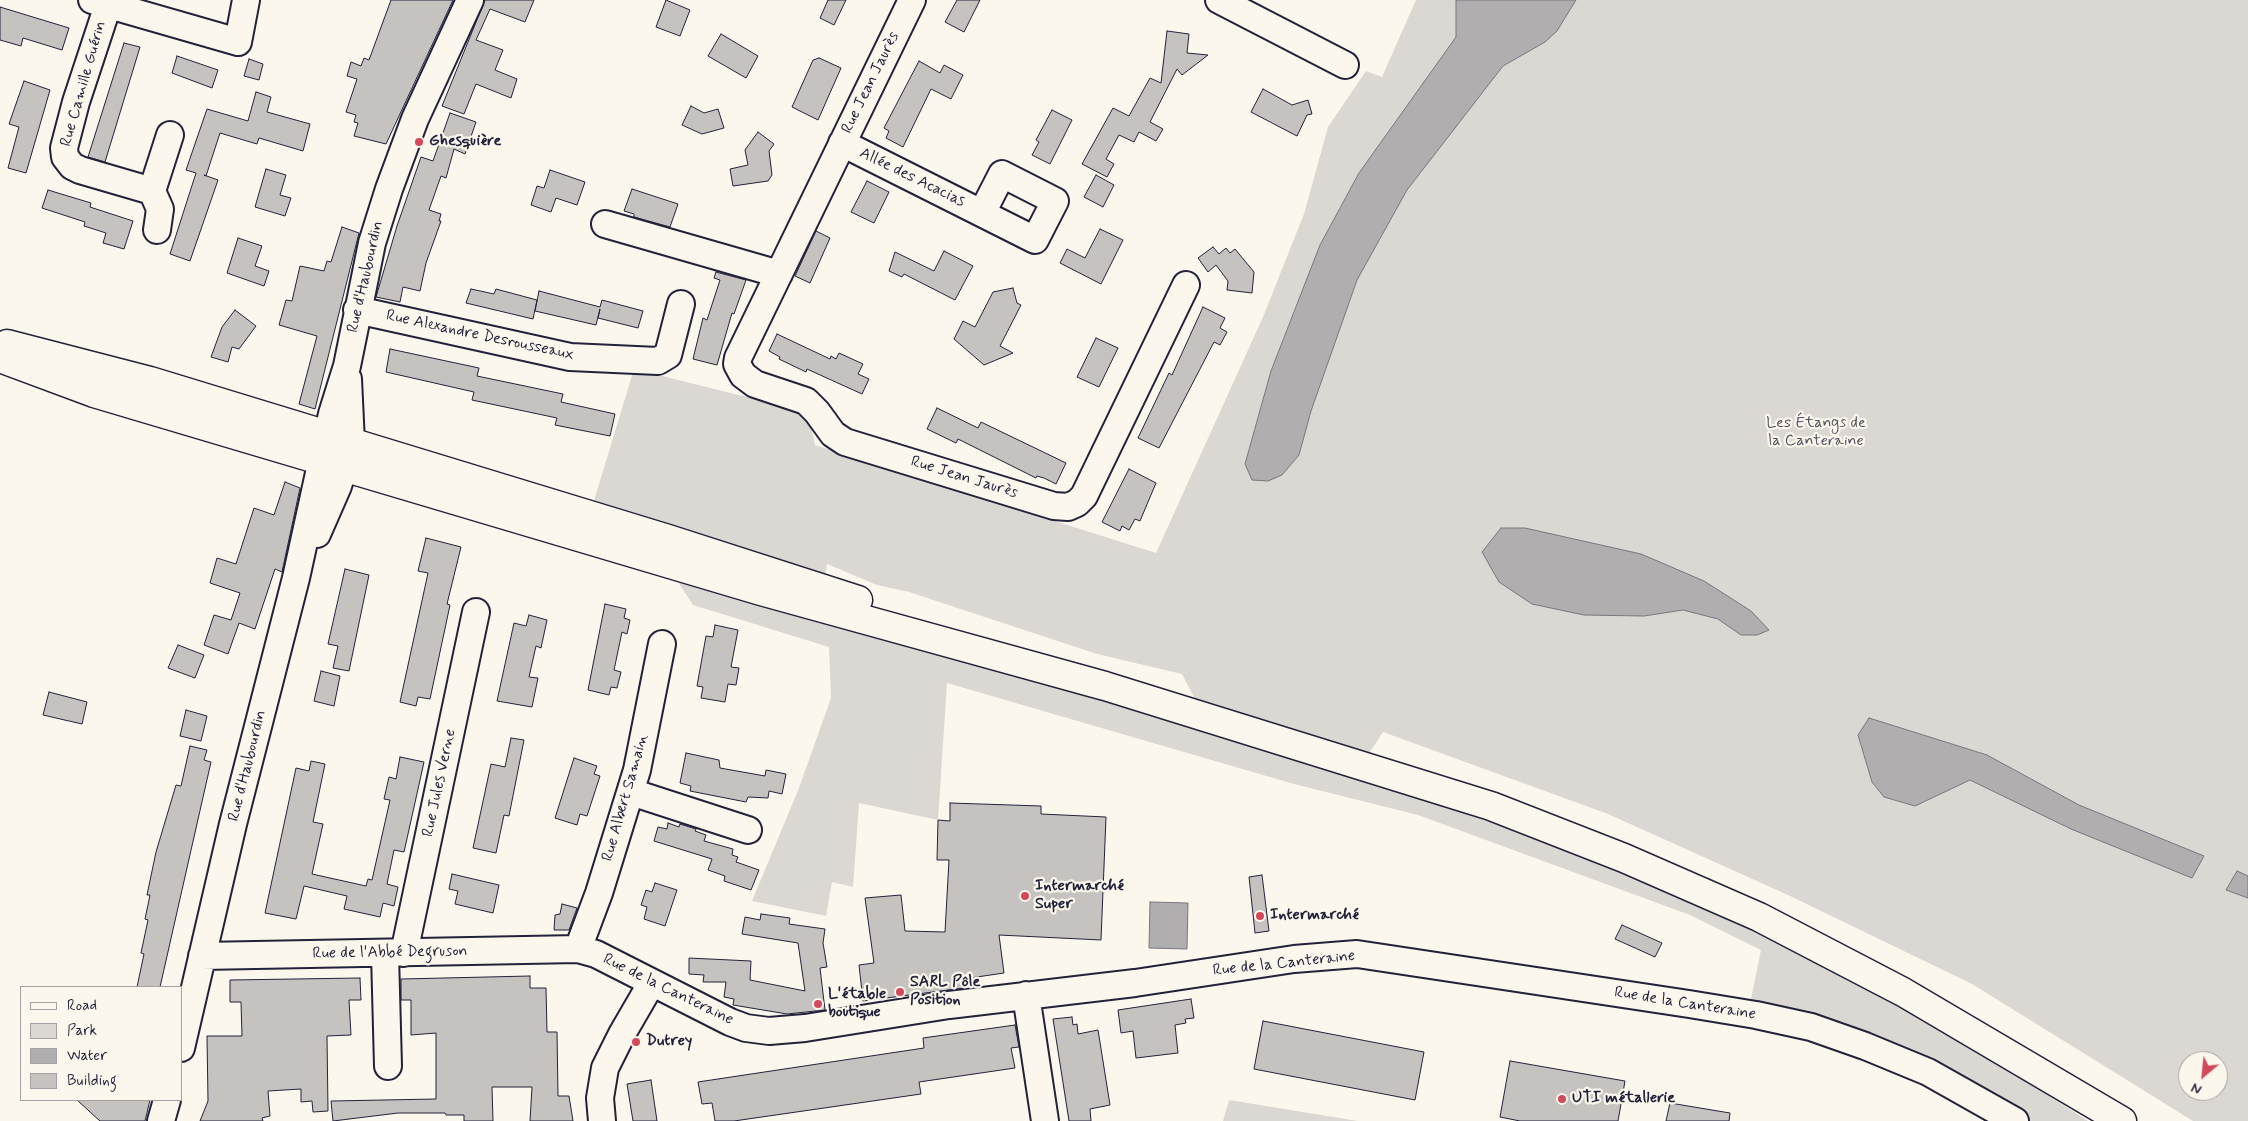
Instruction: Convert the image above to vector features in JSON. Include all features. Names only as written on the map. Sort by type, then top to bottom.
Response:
[{"type":"main road","points":[[0,343],[122,373],[336,451]]},
{"type":"main road","points":[[0,358],[94,392],[336,451],[770,571],[1106,686],[1449,792],[1633,861],[1724,901],[1856,966],[1946,1016],[2122,1121]]},
{"type":"main road","points":[[2048,1078],[2110,1121]]},
{"type":"street","points":[[105,2],[238,42],[246,0]]},
{"type":"street","name":"Rue d'Haubourdin","points":[[182,1044],[233,824],[296,578],[336,451],[352,420],[347,366],[372,243],[389,188],[415,119],[470,0]]},
{"type":"street","name":"Rue Jean Jaurès","points":[[912,0],[738,358],[740,370],[748,380],[806,401],[817,412],[833,434],[845,442],[1065,508],[1077,503],[1084,496],[1186,285]]},
{"type":"street","points":[[1219,0],[1344,65]]},
{"type":"street","name":"Rue Camille Guérin","points":[[105,2],[64,148],[65,157],[72,166],[80,170],[152,191]]},
{"type":"street","points":[[157,230],[160,209],[152,191],[170,135]]},
{"type":"street","name":"Allée des Acacias","points":[[842,143],[982,213]]},
{"type":"street","points":[[604,224],[778,274]]},
{"type":"street","name":"Rue Alexandre Desrousseaux","points":[[358,310],[570,358],[658,361],[668,355],[681,304]]},
{"type":"street","name":"Rue Jules Verne","points":[[388,1066],[394,953],[476,612]]},
{"type":"street","name":"Rue Albert Samain","points":[[578,949],[631,792],[662,644]]},
{"type":"street","points":[[631,792],[748,830]]},
{"type":"street","name":"Rue de l'Abbé Degruson","points":[[202,956],[578,949]]},
{"type":"street","name":"Rue de la Canteraine","points":[[578,949],[596,954],[651,984],[730,1022],[746,1028],[769,1031],[805,1028],[1026,995],[1135,983],[1294,959],[1348,955],[1378,957],[1698,1005],[1802,1025],[1864,1046],[1928,1072],[2015,1121]]},
{"type":"street","points":[[602,1121],[600,1098],[605,1068],[618,1041],[651,984]]},
{"type":"street","points":[[1026,995],[1045,1121]]},
{"type":"street","points":[[161,1121],[167,1101]]},
{"type":"green space","name":"Les Étangs de la Canteraine","points":[[1416,0],[2248,0],[2248,1121],[2193,1121],[1972,984],[1788,895],[1608,814],[1383,732],[1368,755],[1198,705],[1182,674],[1097,654],[909,592],[877,585],[827,564],[825,577],[696,533],[593,504],[634,369],[791,408],[811,426],[815,445],[1156,553],[1263,317],[1304,214],[1328,127],[1366,71],[1382,77]]},
{"type":"green space","points":[[678,582],[1002,667],[1264,745],[1606,862],[1737,920],[1911,1012],[1989,1058],[2088,1121],[2028,1121],[2018,1113],[1895,1046],[1820,1016],[1751,999],[1761,950],[1690,915],[1418,815],[1294,784],[947,683],[938,820],[859,803],[853,887],[832,882],[826,916],[752,901],[799,788],[831,698],[829,647],[693,605]]},
{"type":"green space","points":[[1229,1100],[1358,1121],[1223,1121]]},
{"type":"water","points":[[1456,0],[1576,0],[1557,31],[1545,42],[1503,66],[1407,190],[1357,280],[1311,411],[1299,455],[1282,475],[1268,481],[1252,480],[1245,464],[1271,371],[1320,245],[1359,173],[1456,37]]},
{"type":"water","points":[[1501,528],[1525,528],[1641,554],[1704,581],[1751,611],[1769,630],[1757,635],[1741,635],[1718,619],[1683,610],[1644,616],[1584,615],[1532,604],[1499,582],[1482,552]]},
{"type":"water","points":[[1869,718],[1987,755],[2079,805],[2204,856],[2192,878],[2071,829],[1970,780],[1915,806],[1884,797],[1872,782],[1858,735]]},
{"type":"water","points":[[2237,871],[2248,876],[2248,898],[2226,890]]},
{"type":"water","points":[[1150,902],[1188,903],[1187,949],[1149,948]]},
{"type":"building","points":[[391,0],[453,0],[386,144],[354,136],[358,123],[354,122],[356,115],[346,112],[357,79],[347,76],[351,62],[361,66],[364,58],[369,60]]},
{"type":"building","points":[[485,0],[534,0],[525,22],[490,9],[476,40],[503,50],[495,70],[517,79],[511,98],[476,84],[464,114],[442,106]]},
{"type":"building","points":[[666,0],[690,10],[680,36],[656,27]]},
{"type":"building","points":[[828,0],[846,0],[834,25],[820,18]]},
{"type":"building","points":[[957,0],[980,0],[964,32],[945,22]]},
{"type":"building","points":[[0,7],[69,28],[62,50],[23,38],[21,46],[0,40]]},
{"type":"building","points":[[1167,31],[1189,34],[1187,53],[1208,55],[1182,75],[1177,69],[1150,122],[1163,129],[1156,141],[1139,132],[1134,142],[1119,135],[1106,159],[1114,164],[1107,177],[1082,164],[1113,108],[1129,116],[1150,78],[1161,83]]},
{"type":"building","points":[[721,34],[758,56],[746,78],[708,56]]},
{"type":"building","points":[[124,43],[140,47],[105,162],[88,157]]},
{"type":"building","points":[[177,56],[218,70],[212,88],[172,73]]},
{"type":"building","points":[[819,58],[841,68],[818,120],[792,107],[813,60]]},
{"type":"building","points":[[249,59],[263,64],[259,80],[244,76]]},
{"type":"building","points":[[919,61],[940,73],[944,65],[963,75],[951,99],[931,89],[903,147],[886,138],[889,131],[884,128]]},
{"type":"building","points":[[24,81],[50,90],[26,173],[8,168],[19,127],[9,124]]},
{"type":"building","points":[[1263,89],[1292,105],[1308,100],[1312,114],[1307,115],[1297,136],[1251,112]]},
{"type":"building","points":[[256,92],[271,97],[267,112],[310,124],[303,151],[259,138],[257,144],[220,133],[206,176],[218,180],[190,261],[170,254],[196,173],[186,170],[207,109],[248,121]]},
{"type":"building","points":[[691,106],[704,113],[718,109],[724,128],[702,134],[682,125]]},
{"type":"building","points":[[1052,110],[1072,120],[1050,164],[1032,155],[1039,142],[1036,140]]},
{"type":"building","points":[[450,113],[476,122],[465,154],[454,149],[446,178],[441,176],[429,210],[441,214],[439,221],[441,221],[426,263],[420,291],[403,287],[400,302],[376,297],[397,226],[421,157],[433,161]]},
{"type":"building","points":[[758,132],[774,144],[769,151],[772,175],[768,181],[733,186],[730,169],[748,165],[745,150]]},
{"type":"building","points":[[266,169],[286,175],[280,195],[291,198],[285,216],[255,207]]},
{"type":"building","points":[[550,170],[585,182],[577,205],[556,198],[551,212],[531,205],[537,186],[544,188]]},
{"type":"building","points":[[1096,175],[1114,185],[1103,207],[1084,197]]},
{"type":"building","points":[[867,181],[889,192],[874,223],[851,212]]},
{"type":"building","points":[[632,189],[678,204],[670,227],[634,217],[634,214],[624,211]]},
{"type":"building","points":[[48,190],[91,203],[90,207],[133,221],[124,249],[103,243],[106,233],[84,226],[85,222],[42,208]]},
{"type":"building","points":[[342,227],[359,233],[315,409],[299,404],[317,336],[279,325],[286,300],[292,301],[300,266],[324,271],[327,261],[331,262]]},
{"type":"building","points":[[1100,229],[1123,240],[1101,284],[1060,263],[1067,249],[1085,258]]},
{"type":"building","points":[[816,231],[830,238],[810,283],[795,276]]},
{"type":"building","points":[[238,238],[262,246],[255,266],[269,271],[264,286],[227,273]]},
{"type":"building","points":[[1213,247],[1219,254],[1226,248],[1230,253],[1235,249],[1254,272],[1252,293],[1227,290],[1228,281],[1216,265],[1208,272],[1198,258]]},
{"type":"building","points":[[944,251],[973,266],[955,300],[904,274],[902,277],[889,271],[895,252],[934,271]]},
{"type":"building","points":[[716,272],[746,280],[734,314],[732,313],[717,365],[693,359],[703,318],[707,320],[720,280],[714,278]]},
{"type":"building","points":[[1013,288],[1017,303],[1021,305],[1000,346],[1013,353],[984,365],[954,339],[963,321],[975,327],[993,292]]},
{"type":"building","points":[[471,289],[494,294],[496,289],[537,300],[533,319],[466,303]]},
{"type":"building","points":[[539,291],[600,307],[602,300],[643,311],[638,328],[598,318],[600,309],[596,325],[535,311]]},
{"type":"building","points":[[1203,307],[1225,318],[1220,328],[1227,332],[1220,345],[1214,342],[1159,448],[1138,438],[1169,373],[1172,375]]},
{"type":"building","points":[[235,310],[256,326],[239,349],[232,347],[228,362],[211,357],[222,327]]},
{"type":"building","points":[[777,334],[830,359],[831,356],[836,359],[839,353],[863,364],[858,374],[869,379],[862,394],[807,369],[806,372],[779,359],[780,357],[769,351]]},
{"type":"building","points":[[1096,338],[1118,348],[1099,387],[1077,377]]},
{"type":"building","points":[[390,349],[479,368],[477,376],[563,394],[561,402],[615,414],[610,436],[555,425],[557,418],[472,400],[474,392],[386,372]]},
{"type":"building","points":[[937,408],[978,428],[981,422],[1066,463],[1056,484],[1044,478],[1037,476],[1036,478],[958,439],[956,443],[927,429]]},
{"type":"building","points":[[1129,469],[1156,483],[1140,521],[1135,519],[1129,530],[1122,526],[1120,531],[1102,522]]},
{"type":"building","points":[[285,482],[300,488],[282,572],[275,569],[255,629],[239,623],[228,654],[204,645],[214,615],[231,620],[240,593],[210,583],[217,558],[236,564],[254,508],[274,515]]},
{"type":"building","points":[[426,538],[461,547],[447,604],[450,605],[430,699],[418,697],[416,706],[400,702],[428,573],[418,571]]},
{"type":"building","points":[[345,569],[369,575],[349,671],[333,668],[338,646],[328,644]]},
{"type":"building","points":[[605,604],[626,609],[624,618],[630,620],[627,634],[622,632],[614,670],[621,672],[617,688],[611,687],[609,695],[588,690]]},
{"type":"building","points":[[529,615],[547,620],[541,648],[536,646],[529,677],[538,678],[532,707],[497,701],[514,623],[526,626]]},
{"type":"building","points":[[715,625],[738,630],[731,667],[739,668],[736,685],[728,684],[725,702],[701,698],[703,687],[697,686],[706,636],[713,637]]},
{"type":"building","points":[[178,645],[204,655],[195,678],[168,668]]},
{"type":"building","points":[[321,671],[340,676],[334,706],[314,701]]},
{"type":"building","points":[[49,692],[87,702],[82,724],[43,715]]},
{"type":"building","points":[[186,710],[207,716],[201,741],[180,736]]},
{"type":"building","points":[[511,738],[524,740],[509,816],[504,815],[496,853],[473,848],[491,764],[505,767]]},
{"type":"building","points":[[190,746],[207,750],[204,760],[211,762],[160,986],[137,986],[144,954],[141,953],[148,920],[145,919],[150,895],[147,895],[156,852],[176,785],[181,786]]},
{"type":"building","points":[[686,753],[719,760],[720,768],[765,776],[766,770],[786,774],[782,794],[769,791],[768,798],[748,797],[746,802],[690,791],[691,786],[680,783]]},
{"type":"building","points":[[400,757],[424,762],[404,852],[394,850],[387,884],[398,887],[394,906],[383,903],[380,917],[344,909],[347,896],[304,886],[296,919],[265,913],[296,768],[309,771],[311,761],[325,764],[313,822],[323,824],[312,874],[366,886],[368,879],[372,880],[390,800],[384,799],[389,777],[396,779]]},
{"type":"building","points":[[574,758],[597,766],[594,774],[600,776],[587,816],[580,814],[577,825],[555,818]]},
{"type":"building","name":"Intermarché Super","points":[[950,803],[1041,806],[1041,814],[1106,817],[1101,940],[999,935],[1004,973],[963,979],[964,988],[863,1001],[859,965],[874,963],[865,898],[901,895],[905,931],[945,932],[949,860],[937,860],[938,820],[950,821]]},
{"type":"building","points":[[668,823],[679,827],[680,824],[696,829],[695,831],[706,835],[704,841],[733,849],[732,855],[738,857],[736,862],[759,870],[751,890],[724,881],[725,876],[708,870],[712,859],[654,841],[658,827],[667,829]]},
{"type":"building","points":[[452,874],[499,885],[493,913],[455,904],[458,891],[449,889]]},
{"type":"building","points":[[1262,875],[1269,931],[1255,933],[1249,877]]},
{"type":"building","points":[[655,883],[677,890],[665,926],[644,919],[647,907],[641,905],[646,890],[652,892]]},
{"type":"building","points":[[562,904],[577,908],[569,930],[554,930],[555,915],[560,914]]},
{"type":"building","points":[[761,914],[790,918],[789,924],[825,929],[823,943],[827,967],[820,968],[825,1010],[787,1014],[733,1005],[734,999],[724,997],[726,982],[703,982],[704,975],[689,974],[689,958],[751,961],[750,980],[805,991],[798,943],[742,934],[745,917],[760,920]]},
{"type":"building","points":[[1622,925],[1662,943],[1655,957],[1615,939]]},
{"type":"building","points":[[530,976],[530,988],[546,988],[547,1032],[557,1032],[558,1096],[569,1096],[573,1121],[530,1121],[532,1087],[492,1087],[493,1121],[464,1121],[464,1115],[446,1115],[445,1113],[398,1113],[333,1121],[331,1101],[436,1099],[436,1033],[411,1035],[411,1000],[401,1000],[401,979]]},
{"type":"building","points":[[360,978],[361,1000],[349,1000],[351,1035],[327,1036],[328,1111],[313,1112],[312,1101],[301,1102],[301,1089],[268,1091],[270,1116],[262,1118],[263,1121],[200,1121],[208,1101],[207,1036],[242,1036],[241,1002],[230,1002],[230,980]]},
{"type":"building","points":[[1191,999],[1194,1018],[1185,1019],[1186,1023],[1175,1025],[1178,1053],[1136,1058],[1133,1031],[1121,1033],[1118,1010]]},
{"type":"building","points":[[1072,1017],[1073,1025],[1077,1024],[1078,1034],[1098,1030],[1110,1105],[1090,1109],[1091,1121],[1069,1121],[1053,1019]]},
{"type":"building","points":[[1263,1021],[1424,1052],[1415,1100],[1254,1069]]},
{"type":"building","points":[[1015,1025],[1019,1047],[1011,1048],[1015,1068],[919,1082],[921,1094],[734,1121],[715,1121],[712,1103],[702,1104],[698,1082],[924,1048],[923,1038]]},
{"type":"building","name":"UTI métallerie","points":[[1510,1061],[1625,1081],[1618,1121],[1520,1121],[1500,1117]]},
{"type":"building","points":[[651,1080],[657,1121],[633,1121],[627,1084]]},
{"type":"building","points":[[78,1101],[150,1101],[145,1121],[100,1121]]},
{"type":"building","points":[[1670,1103],[1730,1113],[1729,1121],[1666,1121]]},
{"type":"place","name":"Ghesquière","points":[[419,142]]},
{"type":"place","name":"Intermarché Super","points":[[1025,896]]},
{"type":"place","name":"Intermarché","points":[[1260,916]]},
{"type":"place","name":"SARL Pôle Position","points":[[900,992]]},
{"type":"place","name":"L'étable boutique","points":[[818,1004]]},
{"type":"place","name":"Dutrey","points":[[636,1042]]},
{"type":"place","name":"UTI métallerie","points":[[1562,1099]]}]
